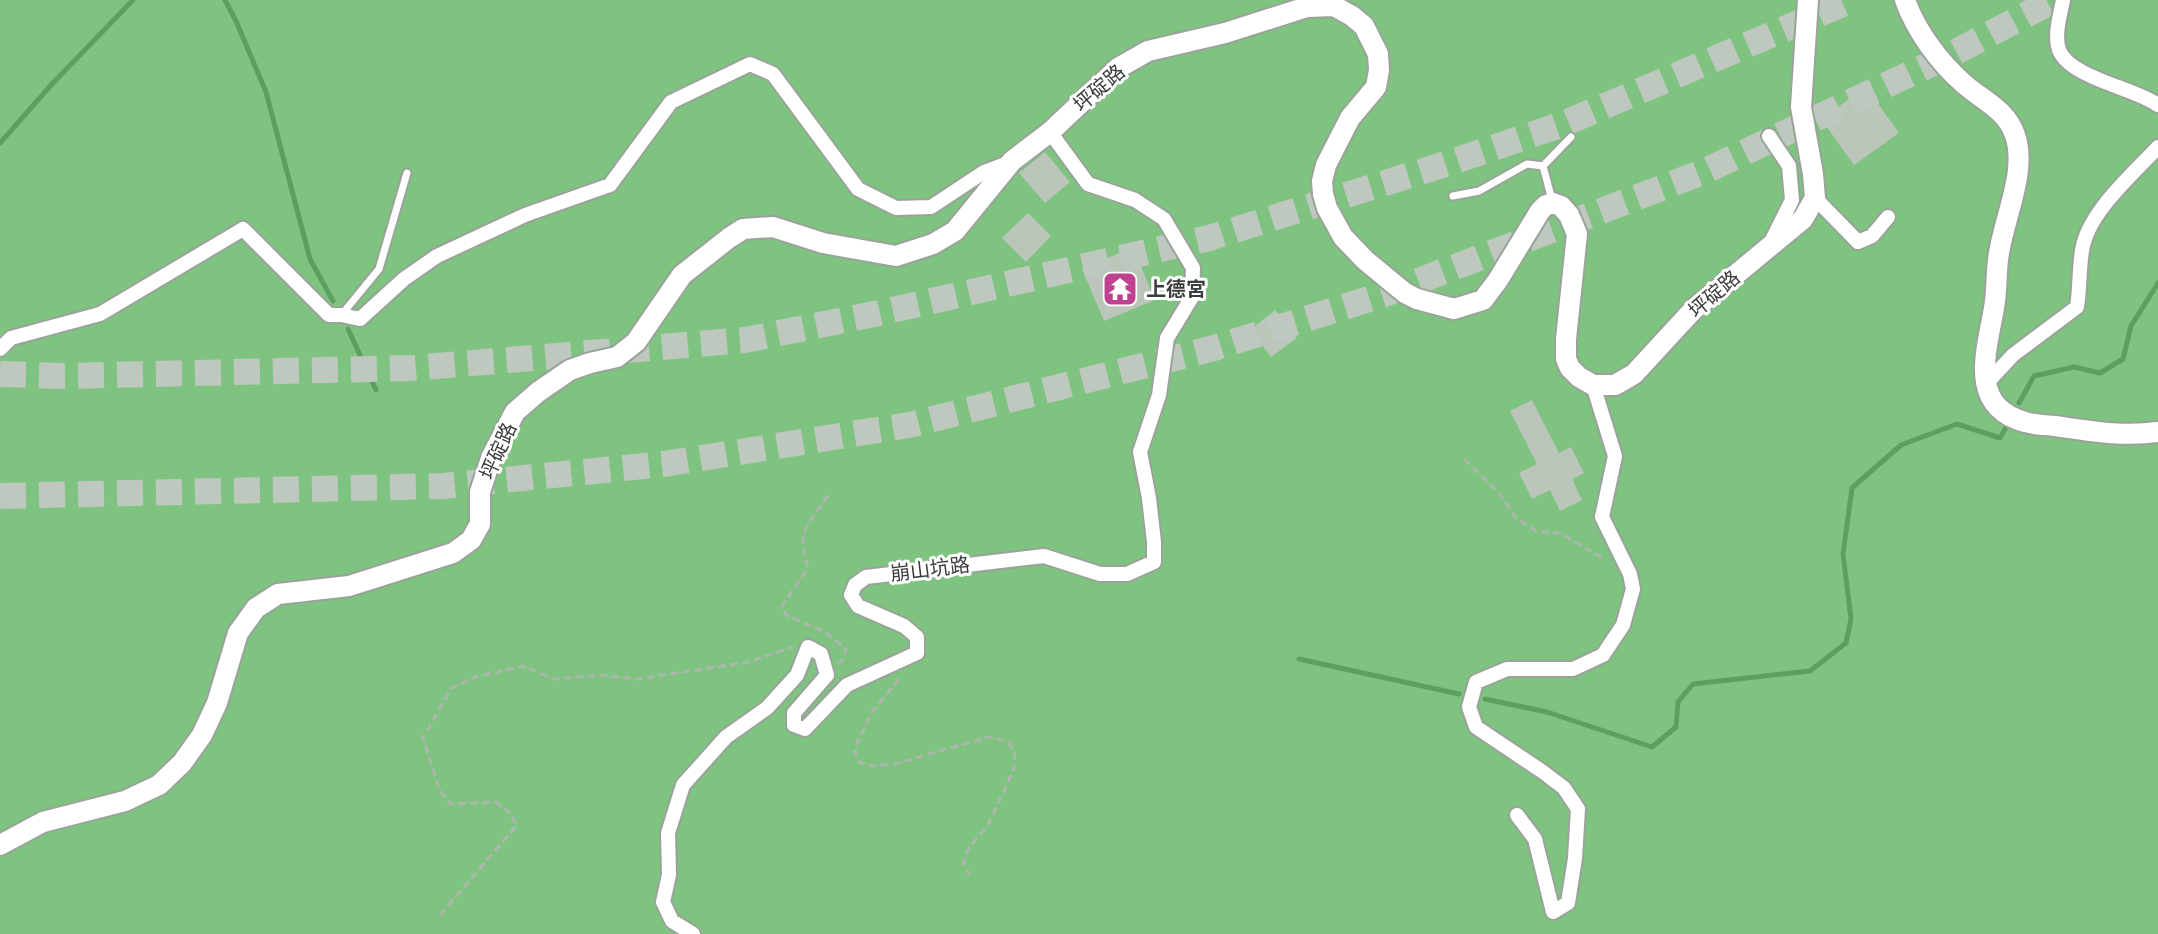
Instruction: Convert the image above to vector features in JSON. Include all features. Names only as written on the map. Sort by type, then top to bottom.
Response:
[{"type":"main road","points":[[1808,0],[1801,107],[1815,198]]},
{"type":"main road","points":[[1905,0],[1912,19],[1934,52],[1964,85],[1991,102],[2015,134],[2019,163],[1998,258],[1995,305],[1985,354],[1985,385],[1993,400],[2005,413],[2024,422],[2111,434],[2158,432]]},
{"type":"main road","name":"坪碇路","points":[[0,845],[43,822],[125,801],[159,785],[182,763],[202,735],[217,703],[238,633],[256,608],[278,594],[349,586],[453,553],[471,540],[480,524],[480,492],[491,458],[515,412],[570,370],[617,357],[636,342],[682,275],[729,238],[743,229],[773,227],[823,243],[896,256],[933,244],[955,231],[1012,161],[1050,132],[1118,68],[1148,51],[1225,33],[1307,7],[1334,6],[1364,26],[1378,54],[1376,87],[1350,118],[1326,165],[1323,194],[1343,237],[1365,260],[1405,293],[1417,299],[1454,309],[1483,300],[1529,227],[1546,205],[1553,203]]},
{"type":"main road","name":"坪碇路","points":[[1593,385],[1615,385],[1634,374],[1693,310],[1803,219],[1815,198]]},
{"type":"main road","points":[[1553,203],[1569,215],[1577,234],[1566,359],[1579,377],[1593,385]]},
{"type":"street","points":[[2063,0],[2057,31],[2060,52],[2076,69],[2158,105]]},
{"type":"street","points":[[0,349],[11,338],[100,314],[243,229],[329,315],[360,319],[404,279],[437,256],[525,215],[610,185],[671,102],[750,64],[773,74],[858,189],[896,208],[931,207],[984,172],[1012,161]]},
{"type":"street","name":"崩山坑路","points":[[917,653],[917,637],[911,631],[858,606],[851,595],[855,585],[866,577],[1044,556],[1100,574],[1127,574],[1154,562],[1149,498],[1140,452],[1159,395],[1167,338],[1192,297],[1193,268],[1164,219],[1135,200],[1088,184],[1050,132]]},
{"type":"street","points":[[1769,136],[1789,166],[1792,200],[1769,248]]},
{"type":"street","points":[[1985,385],[2013,355],[2077,307],[2082,249],[2091,226],[2103,207],[2158,147]]},
{"type":"street","points":[[1815,198],[1858,242],[1872,236],[1888,217]]},
{"type":"street","points":[[1517,815],[1535,839],[1553,912],[1568,903],[1578,809],[1564,788],[1476,727],[1469,707],[1476,682],[1507,669],[1573,669],[1603,655],[1623,625],[1633,589],[1630,574],[1602,517],[1615,456],[1593,385]]},
{"type":"street","points":[[693,934],[672,921],[663,902],[669,875],[668,833],[683,785],[726,737],[767,708],[797,675],[808,647],[821,654],[827,675],[794,713],[794,725],[805,729],[847,685],[917,653]]},
{"type":"lane","points":[[1543,166],[1571,137]]},
{"type":"lane","points":[[1453,196],[1479,191],[1527,164],[1543,166]]},
{"type":"lane","points":[[1543,166],[1553,203]]},
{"type":"lane","points":[[341,315],[379,269],[407,173]]},
{"type":"path","points":[[1464,459],[1500,494],[1516,518],[1536,531],[1560,533],[1630,574]]},
{"type":"path","points":[[827,675],[843,659],[846,649],[825,632],[786,615],[782,606],[808,568],[802,550],[802,533],[828,495]]},
{"type":"path","points":[[440,915],[517,825],[509,812],[496,802],[450,804],[439,789],[423,738],[451,688],[475,677],[522,666],[554,679],[600,675],[638,679],[749,662],[789,647],[808,647]]},
{"type":"path","points":[[917,653],[872,712],[854,749],[859,762],[873,766],[895,764],[988,737],[1006,741],[1015,750],[1014,769],[988,825],[968,849],[963,864],[971,877]]},
{"type":"green space","points":[[0,0],[2158,0],[2158,934],[0,934]]},
{"type":"building","points":[[1866,87],[1899,133],[1854,165],[1821,119]]},
{"type":"building","points":[[1045,152],[1070,182],[1045,203],[1019,173]]},
{"type":"building","points":[[1028,213],[1051,236],[1026,262],[1002,238]]},
{"type":"building","name":"上德宮","points":[[1133,247],[1155,300],[1104,321],[1082,269]]},
{"type":"building","points":[[1275,310],[1297,338],[1271,357],[1250,330]]},
{"type":"building","points":[[1532,400],[1559,453],[1571,447],[1584,473],[1572,479],[1582,500],[1560,511],[1550,490],[1532,499],[1519,473],[1537,464],[1510,411]]},
{"type":"waterway","points":[[0,143],[133,0]]},
{"type":"waterway","points":[[225,0],[266,92],[310,259],[333,301]]},
{"type":"waterway","points":[[2019,403],[2034,376],[2074,367],[2100,373],[2123,359],[2131,326],[2158,283]]},
{"type":"waterway","points":[[348,329],[376,390]]},
{"type":"waterway","points":[[1485,699],[1547,712],[1652,747],[1676,727],[1678,702],[1693,684],[1810,671],[1846,643],[1851,619],[1843,554],[1852,488],[1901,445],[1957,424],[2000,438],[2005,429]]},
{"type":"waterway","points":[[1299,659],[1459,694]]},
{"type":"tunnel","points":[[0,374],[64,376],[413,368],[745,340],[879,313],[1209,238],[1449,163],[1563,124],[1852,0]]},
{"type":"tunnel","points":[[0,496],[443,486],[664,464],[909,425],[1214,348],[1382,295],[1703,172],[1954,53],[2054,0]]},
{"type":"place","name":"上德宮","points":[[1120,289]]}]
